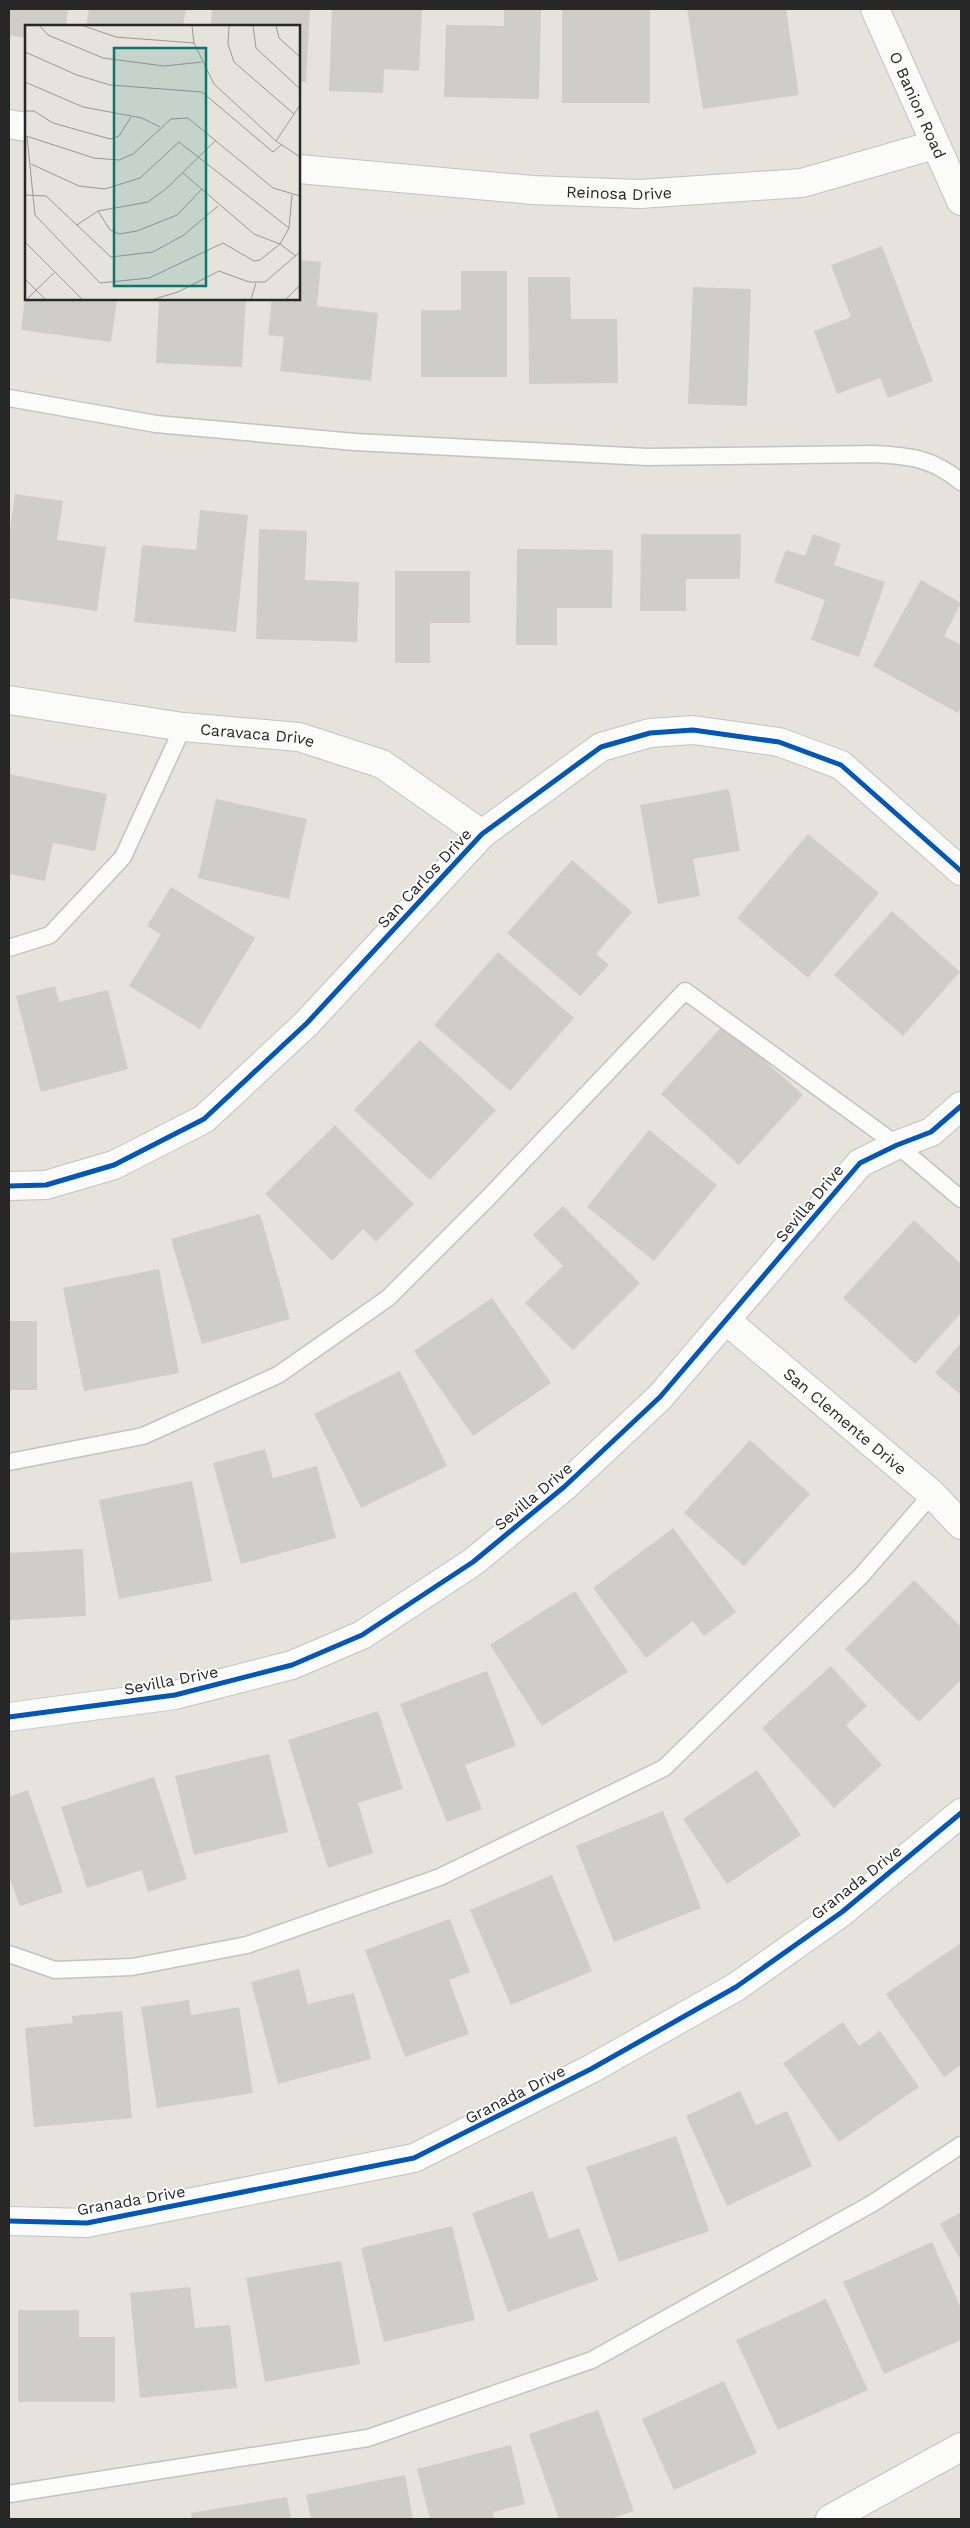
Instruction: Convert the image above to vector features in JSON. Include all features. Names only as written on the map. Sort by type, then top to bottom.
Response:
[{"type":"street","name":"O Banion Road","points":[[875,9],[934,145],[961,200]]},
{"type":"street","points":[[9,124],[25,127]]},
{"type":"street","name":"Reinosa Drive","points":[[300,169],[533,190],[640,194],[802,183],[934,145]]},
{"type":"street","name":"Caravaca Drive","points":[[9,700],[183,728],[299,736],[382,764],[482,834]]},
{"type":"street","name":"San Carlos Drive","points":[[9,1186],[46,1185],[114,1165],[204,1119],[307,1023],[482,834],[601,747],[650,733],[693,730],[779,742],[841,765],[961,871]]},
{"type":"street","name":"Sevilla Drive","points":[[9,1717],[175,1695],[292,1665],[362,1635],[473,1562],[564,1487],[660,1397],[727,1321],[860,1163],[897,1145],[931,1132],[961,1106]]},
{"type":"street","name":"San Clemente Drive","points":[[727,1321],[932,1494],[961,1524]]},
{"type":"street","name":"Granada Drive","points":[[9,2221],[88,2222],[414,2158],[591,2069],[736,1987],[842,1912],[961,1813]]},
{"type":"street","points":[[830,2519],[961,2447]]},
{"type":"lane","points":[[9,398],[156,424],[355,442],[647,457],[874,454],[909,456],[946,470],[961,482]]},
{"type":"lane","points":[[9,948],[50,935],[123,857],[183,728]]},
{"type":"lane","points":[[9,1462],[143,1436],[278,1375],[388,1298],[487,1199],[684,991],[897,1145],[961,1199]]},
{"type":"lane","points":[[9,1954],[55,1970],[84,1969],[132,1967],[247,1945],[440,1877],[664,1768],[861,1576],[932,1494]]},
{"type":"lane","points":[[9,2494],[368,2438],[592,2360],[873,2203],[961,2145]]},
{"type":"building","points":[[9,9],[68,9],[66,25],[25,25],[25,38],[9,35]]},
{"type":"building","points":[[89,9],[186,9],[183,25],[86,25]]},
{"type":"building","points":[[212,9],[310,9],[306,82],[300,82],[300,25],[211,25]]},
{"type":"building","points":[[332,9],[422,9],[419,71],[384,69],[383,93],[329,91]]},
{"type":"building","points":[[504,9],[541,9],[539,99],[444,97],[446,25],[504,26]]},
{"type":"building","points":[[562,9],[650,9],[650,103],[562,103]]},
{"type":"building","points":[[687,9],[786,9],[799,95],[703,109]]},
{"type":"building","points":[[882,246],[933,381],[888,398],[880,378],[837,394],[814,331],[851,317],[831,265]]},
{"type":"building","points":[[300,260],[321,262],[317,306],[378,313],[371,381],[280,371],[284,337],[268,335],[272,300],[300,300]]},
{"type":"building","points":[[461,271],[507,271],[507,377],[421,377],[421,310],[461,310]]},
{"type":"building","points":[[528,277],[570,277],[571,319],[617,319],[618,383],[529,384]]},
{"type":"building","points":[[693,287],[751,289],[747,406],[688,404]]},
{"type":"building","points":[[25,299],[117,300],[111,342],[21,330]]},
{"type":"building","points":[[159,300],[246,300],[242,367],[156,363]]},
{"type":"building","points":[[15,494],[63,501],[57,540],[106,547],[97,611],[9,598],[9,538]]},
{"type":"building","points":[[200,510],[248,515],[236,632],[134,622],[142,545],[196,550]]},
{"type":"building","points":[[259,529],[307,531],[305,580],[359,582],[357,642],[256,639]]},
{"type":"building","points":[[641,534],[741,534],[740,579],[686,579],[686,611],[640,611]]},
{"type":"building","points":[[813,534],[841,544],[834,565],[885,582],[859,657],[811,640],[825,600],[774,582],[786,550],[805,556]]},
{"type":"building","points":[[517,549],[613,550],[612,608],[557,608],[557,645],[516,645]]},
{"type":"building","points":[[395,571],[470,571],[470,623],[430,623],[430,663],[395,663]]},
{"type":"building","points":[[921,580],[961,603],[944,636],[961,645],[961,707],[958,713],[873,666]]},
{"type":"building","points":[[9,774],[107,794],[95,851],[53,843],[45,881],[9,874]]},
{"type":"building","points":[[729,789],[740,851],[693,859],[700,896],[658,904],[640,805]]},
{"type":"building","points":[[216,799],[307,819],[289,899],[198,878]]},
{"type":"building","points":[[808,834],[879,893],[808,978],[737,918]]},
{"type":"building","points":[[572,860],[632,912],[596,954],[609,965],[580,996],[507,933]]},
{"type":"building","points":[[171,887],[255,938],[200,1029],[129,986],[161,934],[147,926]]},
{"type":"building","points":[[892,911],[960,972],[903,1036],[834,975]]},
{"type":"building","points":[[498,952],[574,1018],[510,1091],[434,1025]]},
{"type":"building","points":[[55,986],[59,1002],[108,990],[128,1069],[41,1092],[16,996]]},
{"type":"building","points":[[724,1024],[803,1095],[739,1165],[661,1094]]},
{"type":"building","points":[[420,1040],[496,1110],[430,1180],[354,1110]]},
{"type":"building","points":[[335,1125],[414,1204],[376,1242],[363,1229],[332,1261],[265,1194]]},
{"type":"building","points":[[649,1130],[717,1185],[654,1261],[587,1207]]},
{"type":"building","points":[[563,1206],[640,1283],[573,1350],[525,1303],[563,1266],[533,1235]]},
{"type":"building","points":[[260,1214],[290,1319],[202,1344],[171,1239]]},
{"type":"building","points":[[914,1220],[961,1264],[961,1313],[915,1364],[843,1298]]},
{"type":"building","points":[[159,1269],[179,1373],[84,1391],[63,1288]]},
{"type":"building","points":[[492,1298],[551,1383],[473,1436],[414,1351]]},
{"type":"building","points":[[9,1321],[37,1321],[37,1390],[9,1390]]},
{"type":"building","points":[[961,1343],[961,1395],[935,1373]]},
{"type":"building","points":[[400,1371],[447,1466],[361,1508],[314,1414]]},
{"type":"building","points":[[750,1440],[810,1494],[744,1566],[684,1513]]},
{"type":"building","points":[[265,1449],[273,1478],[317,1466],[336,1538],[241,1564],[213,1463]]},
{"type":"building","points":[[192,1481],[212,1581],[119,1599],[99,1500]]},
{"type":"building","points":[[673,1528],[736,1612],[704,1636],[693,1621],[646,1658],[593,1588]]},
{"type":"building","points":[[83,1549],[86,1616],[9,1620],[9,1553]]},
{"type":"building","points":[[914,1580],[961,1627],[961,1680],[919,1722],[845,1649]]},
{"type":"building","points":[[575,1591],[628,1672],[542,1726],[490,1645]]},
{"type":"building","points":[[831,1666],[867,1706],[846,1725],[882,1765],[834,1808],[762,1728]]},
{"type":"building","points":[[487,1671],[516,1746],[465,1765],[482,1809],[447,1822],[400,1704]]},
{"type":"building","points":[[378,1711],[403,1789],[358,1803],[373,1853],[328,1868],[288,1740]]},
{"type":"building","points":[[269,1754],[288,1832],[194,1855],[175,1776]]},
{"type":"building","points":[[757,1770],[801,1835],[727,1884],[683,1819]]},
{"type":"building","points":[[154,1777],[187,1879],[148,1892],[142,1870],[87,1888],[61,1807]]},
{"type":"building","points":[[28,1790],[63,1892],[20,1906],[9,1876],[9,1797]]},
{"type":"building","points":[[663,1811],[701,1908],[614,1942],[576,1846]]},
{"type":"building","points":[[552,1875],[592,1971],[511,2005],[470,1910]]},
{"type":"building","points":[[450,1919],[470,1972],[449,1980],[469,2034],[405,2057],[365,1950]]},
{"type":"building","points":[[961,1943],[961,2065],[944,2077],[886,1994]]},
{"type":"building","points":[[299,1969],[308,2004],[354,1993],[371,2059],[278,2084],[251,1982]]},
{"type":"building","points":[[189,2000],[191,2015],[239,2007],[253,2093],[157,2108],[141,2007]]},
{"type":"building","points":[[122,2011],[132,2118],[34,2127],[25,2028],[73,2023],[72,2016]]},
{"type":"building","points":[[843,2022],[859,2046],[880,2031],[919,2087],[839,2142],[783,2063]]},
{"type":"building","points":[[740,2091],[756,2125],[787,2111],[812,2166],[727,2206],[686,2116]]},
{"type":"building","points":[[676,2136],[709,2231],[619,2262],[586,2167]]},
{"type":"building","points":[[533,2191],[549,2239],[579,2228],[598,2280],[508,2312],[472,2213]]},
{"type":"building","points":[[961,2212],[961,2261],[940,2224]]},
{"type":"building","points":[[452,2226],[475,2320],[384,2342],[361,2248]]},
{"type":"building","points":[[932,2242],[961,2308],[961,2340],[884,2374],[843,2282]]},
{"type":"building","points":[[341,2261],[360,2364],[265,2382],[246,2278]]},
{"type":"building","points":[[190,2287],[195,2328],[230,2325],[237,2388],[140,2398],[130,2293]]},
{"type":"building","points":[[826,2299],[868,2390],[778,2430],[736,2340]]},
{"type":"building","points":[[18,2310],[79,2310],[79,2337],[115,2337],[115,2402],[18,2402]]},
{"type":"building","points":[[724,2381],[757,2453],[674,2490],[642,2419]]},
{"type":"building","points":[[598,2410],[634,2511],[610,2519],[559,2519],[529,2434]]},
{"type":"building","points":[[511,2445],[525,2504],[493,2512],[494,2519],[430,2519],[417,2469]]},
{"type":"building","points":[[405,2475],[413,2519],[311,2519],[306,2495]]},
{"type":"building","points":[[287,2497],[291,2519],[192,2519],[191,2513]]},
{"type":"cycle path","points":[[9,1186],[46,1185],[114,1165],[204,1119],[307,1023],[482,834],[601,747],[650,733],[693,730],[779,742],[841,765],[961,871]]},
{"type":"cycle path","points":[[9,1717],[175,1695],[292,1665],[362,1635],[473,1562],[564,1487],[660,1397],[860,1163],[897,1145],[931,1132],[961,1106]]},
{"type":"cycle path","points":[[9,2221],[87,2223],[414,2158],[591,2069],[736,1987],[842,1912],[961,1813]]}]
